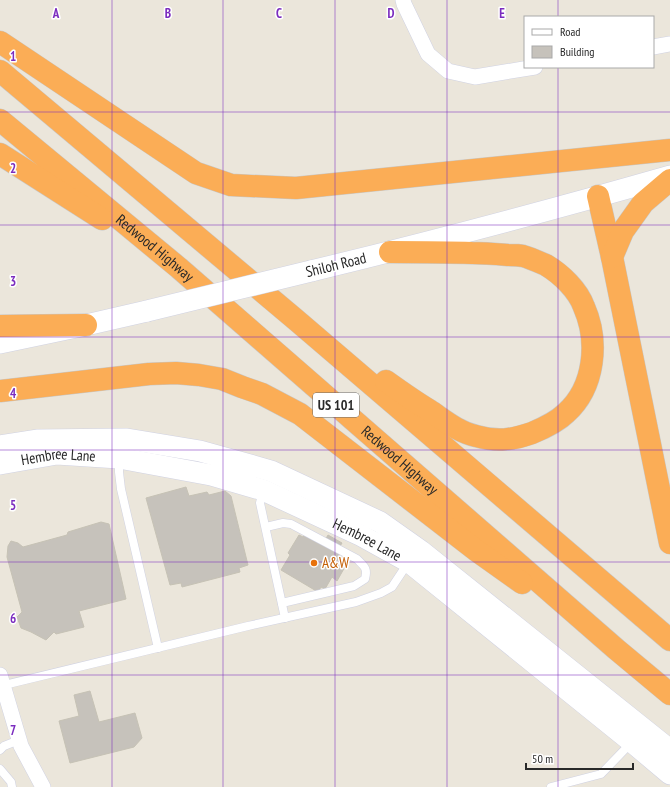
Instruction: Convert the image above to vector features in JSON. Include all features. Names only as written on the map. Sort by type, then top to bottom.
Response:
[{"type":"highway","points":[[0,42],[196,173],[231,185],[296,188],[670,150]]},
{"type":"highway","name":"US 101","points":[[0,71],[670,640]]},
{"type":"highway","name":"Redwood Highway","points":[[0,120],[179,268],[616,649],[670,694]]},
{"type":"highway","points":[[0,154],[179,268]]},
{"type":"highway","points":[[612,257],[623,231],[643,203],[670,180]]},
{"type":"highway","points":[[598,196],[612,257],[670,543]]},
{"type":"highway","points":[[295,320],[446,422],[470,434],[492,439],[508,440],[537,431],[552,424],[566,414],[577,401],[586,386],[591,366],[593,348],[591,327],[584,305],[573,288],[562,276],[546,266],[524,256],[490,253],[390,252]]},
{"type":"highway","points":[[0,326],[86,325]]},
{"type":"highway","points":[[0,391],[149,374],[176,373],[222,379],[262,394],[300,414],[476,551],[616,649]]},
{"type":"street","points":[[403,0],[428,54],[448,71],[475,77],[529,68]]},
{"type":"street","points":[[654,47],[670,44]]},
{"type":"street","name":"Shiloh Road","points":[[0,343],[147,311],[390,252],[670,176]]},
{"type":"street","name":"Hembree Lane","points":[[0,446],[37,440],[127,439],[200,451],[271,471],[380,522],[421,550],[638,736],[670,774]]},
{"type":"street","name":"Hembree Lane","points":[[0,464],[57,454],[119,458],[211,475],[263,490],[362,536],[409,562],[638,736],[670,750]]},
{"type":"street","points":[[1,682],[21,746],[43,787]]},
{"type":"lane","points":[[119,458],[121,489],[158,648]]},
{"type":"lane","points":[[263,490],[260,503],[285,618]]},
{"type":"lane","points":[[266,527],[283,523],[290,524],[357,559],[365,567],[367,573],[365,579],[354,586],[282,603]]},
{"type":"lane","points":[[1,682],[158,648],[356,602],[381,593],[392,587],[409,562]]},
{"type":"lane","points":[[551,787],[602,774],[638,736]]},
{"type":"lane","points":[[0,750],[4,746],[19,740]]},
{"type":"lane","points":[[0,769],[11,782],[12,787]]},
{"type":"building","points":[[186,487],[189,496],[207,492],[209,495],[225,491],[231,496],[248,565],[239,568],[240,572],[182,587],[181,583],[170,585],[146,498]]},
{"type":"building","points":[[101,522],[109,524],[126,599],[79,611],[84,627],[56,634],[54,632],[46,640],[21,628],[17,617],[22,612],[7,557],[8,546],[11,541],[18,543],[23,547],[67,535],[68,532]]},
{"type":"building","name":"A&W","points":[[305,534],[323,544],[328,535],[342,543],[337,551],[344,555],[340,562],[346,565],[337,581],[332,577],[325,589],[321,587],[318,592],[281,570],[290,555],[288,553],[299,535],[303,537]]},
{"type":"building","points":[[90,691],[99,722],[135,713],[142,738],[134,747],[70,763],[59,721],[79,716],[74,695]]},
{"type":"place","name":"A&W","points":[[314,563]]}]
